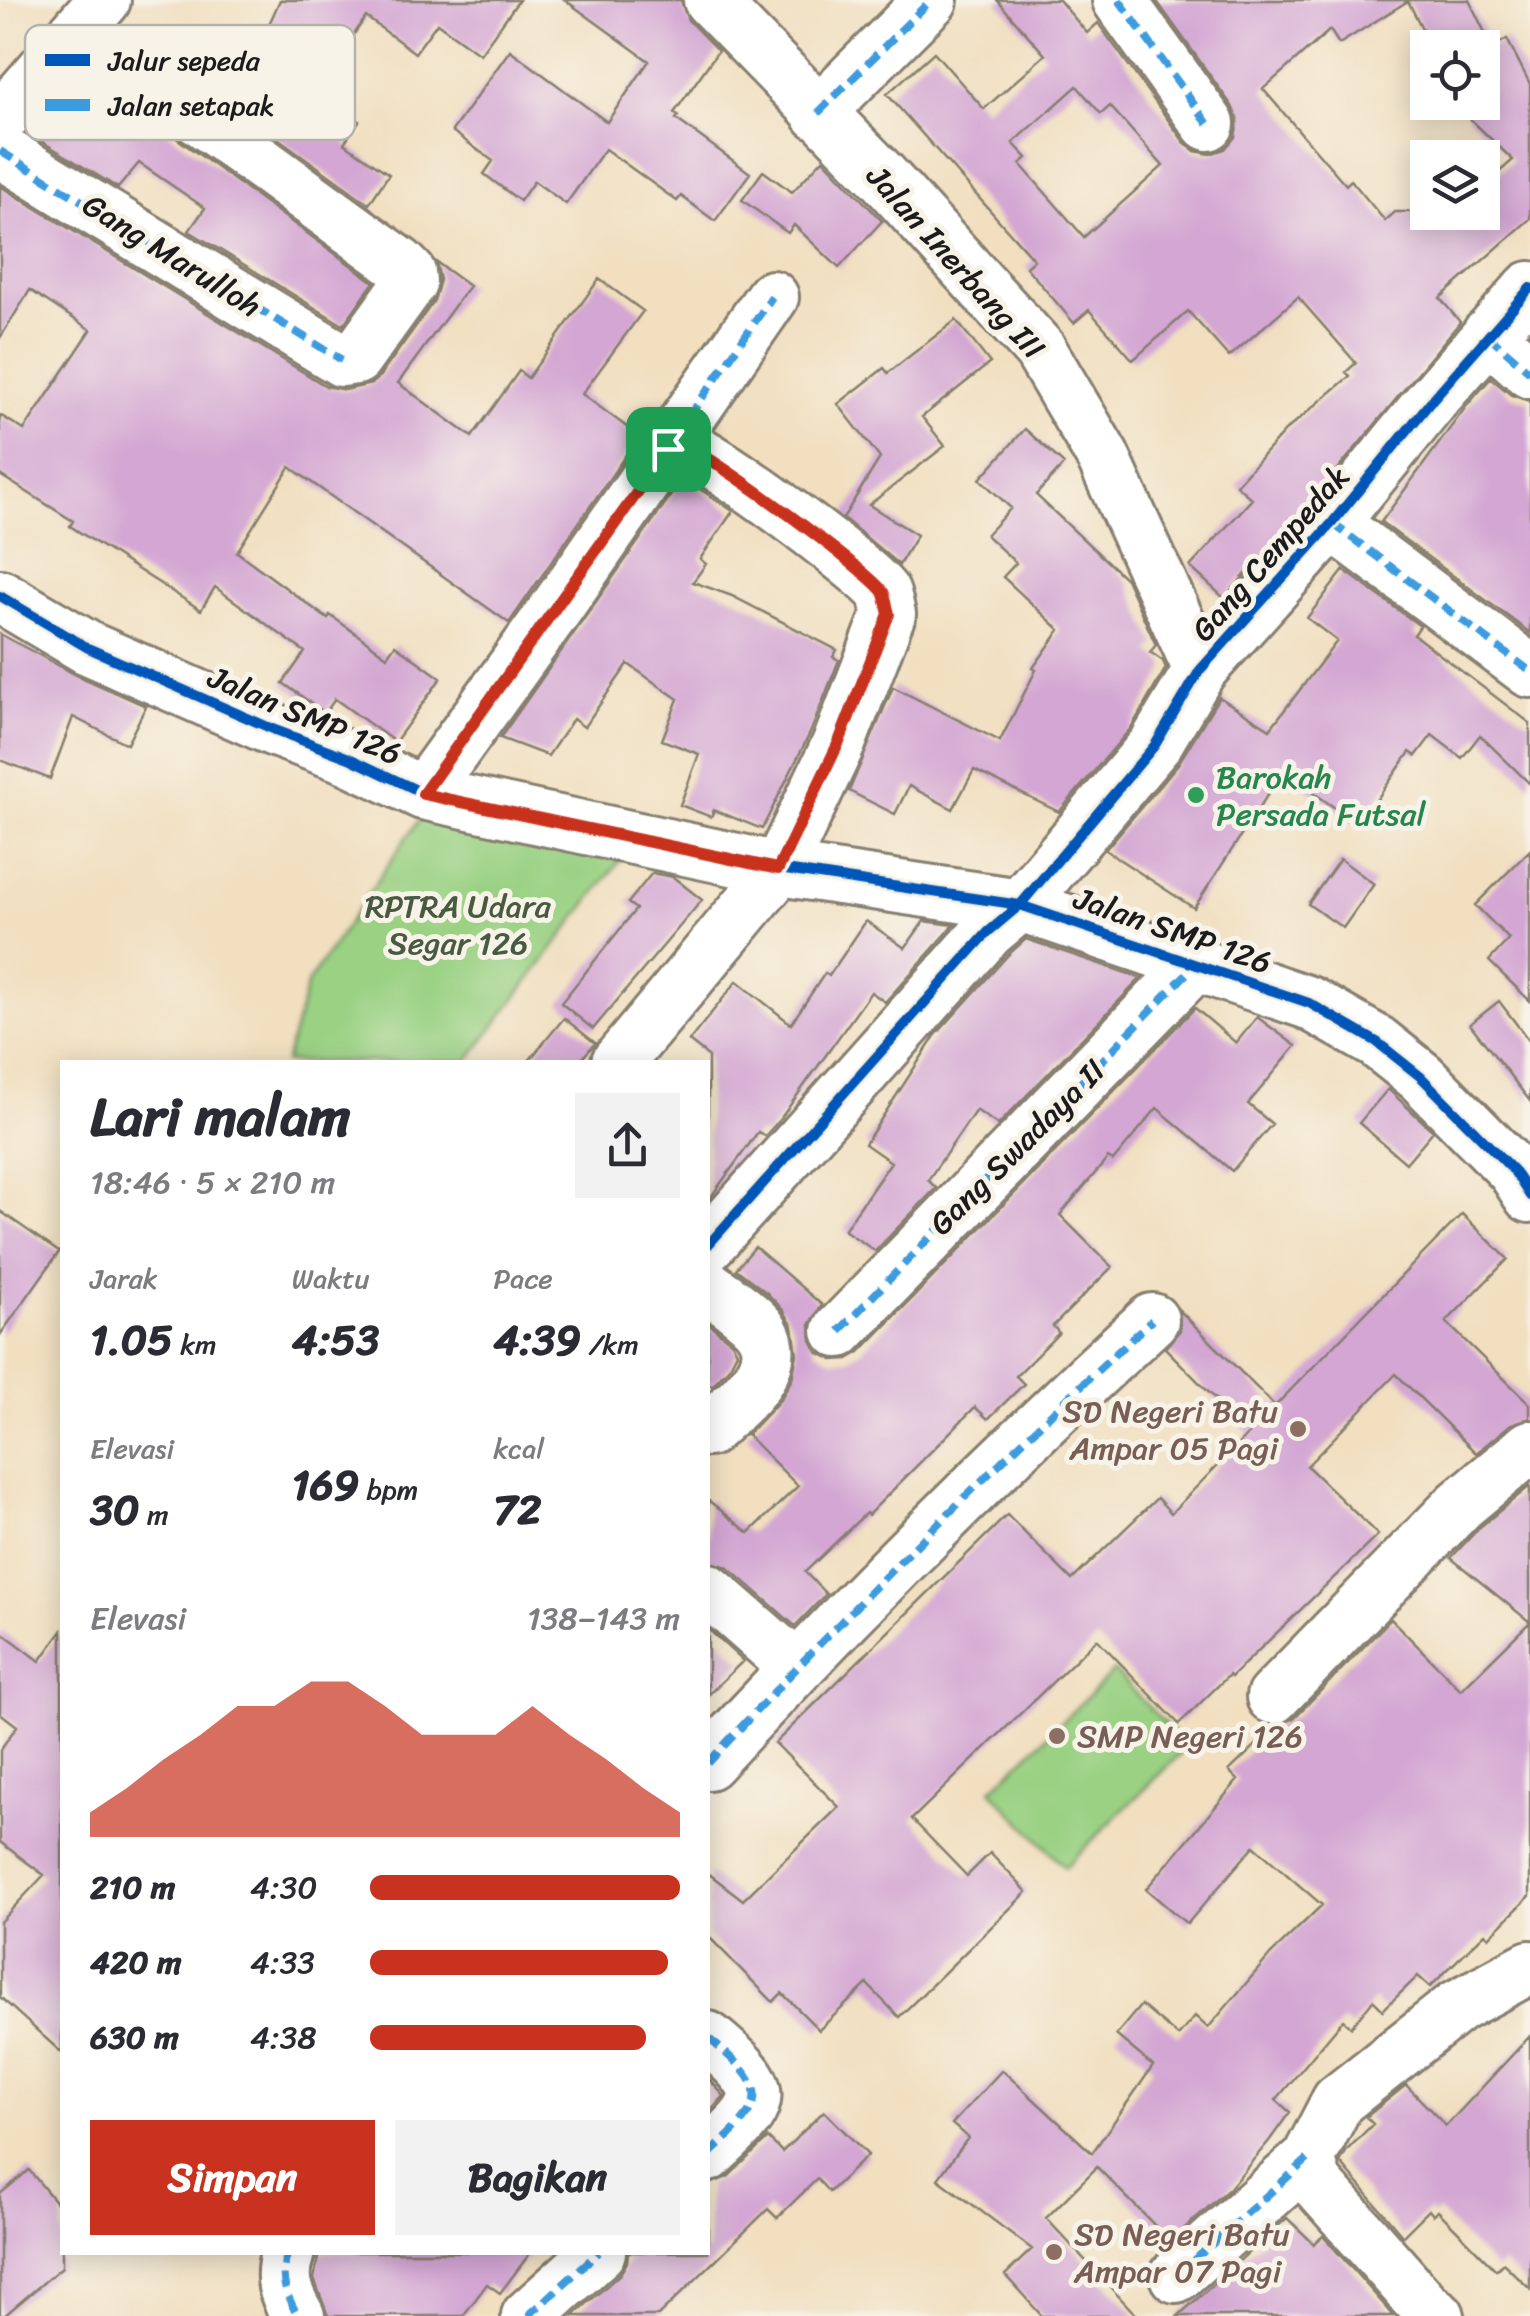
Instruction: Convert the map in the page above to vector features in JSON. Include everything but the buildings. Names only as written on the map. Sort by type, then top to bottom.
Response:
[{"type":"street","name":"Jalan Inerbang III","points":[[710,0],[882,176],[1040,350],[1103,457],[1200,670]]},
{"type":"street","points":[[818,113],[930,0]]},
{"type":"street","points":[[1119,0],[1208,124]]},
{"type":"street","points":[[0,120],[25,91]]},
{"type":"street","name":"Gang Marulloh","points":[[0,151],[342,360],[356,358],[410,283],[409,273],[245,140]]},
{"type":"street","name":"Gang Cempedak","points":[[710,1244],[988,932],[1020,904],[1155,745],[1200,670],[1332,523],[1530,288]]},
{"type":"street","points":[[423,794],[772,297]]},
{"type":"street","points":[[1488,335],[1530,372]]},
{"type":"street","points":[[620,1060],[778,869],[839,742],[889,614],[884,594],[863,572],[695,448],[678,443],[668,449]]},
{"type":"street","points":[[1332,523],[1530,672]]},
{"type":"street","name":"Jalan SMP 126","points":[[0,596],[88,648],[349,758],[423,794],[778,869],[1020,904],[1309,1004],[1376,1042],[1420,1077],[1525,1177]]},
{"type":"street","name":"Gang Swadaya II","points":[[839,1331],[1196,964]]},
{"type":"street","points":[[710,1288],[758,1326],[768,1350],[764,1370],[750,1391],[710,1428]]},
{"type":"street","points":[[710,1761],[796,1667],[1004,1455],[1152,1320]]},
{"type":"street","points":[[1273,1697],[1460,1505],[1530,1447]]},
{"type":"street","points":[[710,1592],[796,1667]]},
{"type":"street","points":[[1176,2276],[1308,2159],[1338,2101],[1458,2006],[1530,1967]]},
{"type":"street","points":[[710,2040],[743,2068],[755,2094],[754,2108],[710,2153]]},
{"type":"street","points":[[1308,2159],[1316,2182],[1438,2316]]},
{"type":"street","points":[[287,2255],[281,2272],[286,2295],[298,2316]]},
{"type":"street","points":[[528,2316],[596,2255]]},
{"type":"green space","name":"RPTRA Udara Segar 126","points":[[421,817],[620,860],[469,1060],[286,1060],[308,982]]},
{"type":"green space","points":[[1114,1671],[1187,1747],[1065,1867],[991,1790]]},
{"type":"marked path","points":[[818,113],[931,0]]},
{"type":"marked path","points":[[1119,0],[1208,124]]},
{"type":"marked path","points":[[0,151],[342,360]]},
{"type":"marked path","points":[[423,793],[772,297]]},
{"type":"marked path","points":[[1488,335],[1530,372]]},
{"type":"marked path","points":[[669,449],[678,443],[695,448],[863,572],[884,594],[889,614],[839,743],[779,869]]},
{"type":"marked path","points":[[1332,523],[1530,671]]},
{"type":"marked path","points":[[839,1331],[1196,964]]},
{"type":"marked path","points":[[710,1761],[925,1537],[1152,1320]]},
{"type":"marked path","points":[[710,2040],[743,2071],[752,2084],[754,2096],[742,2121],[710,2153]]},
{"type":"marked path","points":[[1176,2276],[1308,2159]]},
{"type":"marked path","points":[[287,2255],[285,2285],[298,2316]]},
{"type":"marked path","points":[[528,2316],[596,2255]]},
{"type":"cycle path","points":[[710,1243],[988,932],[1020,905],[1155,745],[1200,670],[1332,523],[1530,288]]},
{"type":"cycle path","points":[[0,596],[88,648],[423,793],[779,869],[1020,905],[1309,1003],[1377,1042],[1421,1077],[1514,1171],[1530,1196]]},
{"type":"place","name":"Barokah Persada Futsal","points":[[1196,795]]},
{"type":"place","name":"SD Negeri Batu Ampar 05 Pagi","points":[[1298,1429]]},
{"type":"place","name":"SMP Negeri 126","points":[[1057,1736]]},
{"type":"place","name":"SD Negeri Batu Ampar 07 Pagi","points":[[1054,2252]]},
{"type":"route","points":[[678,443],[695,448],[863,572],[884,594],[889,614],[839,742],[778,869],[423,794],[668,449],[678,443]]}]
